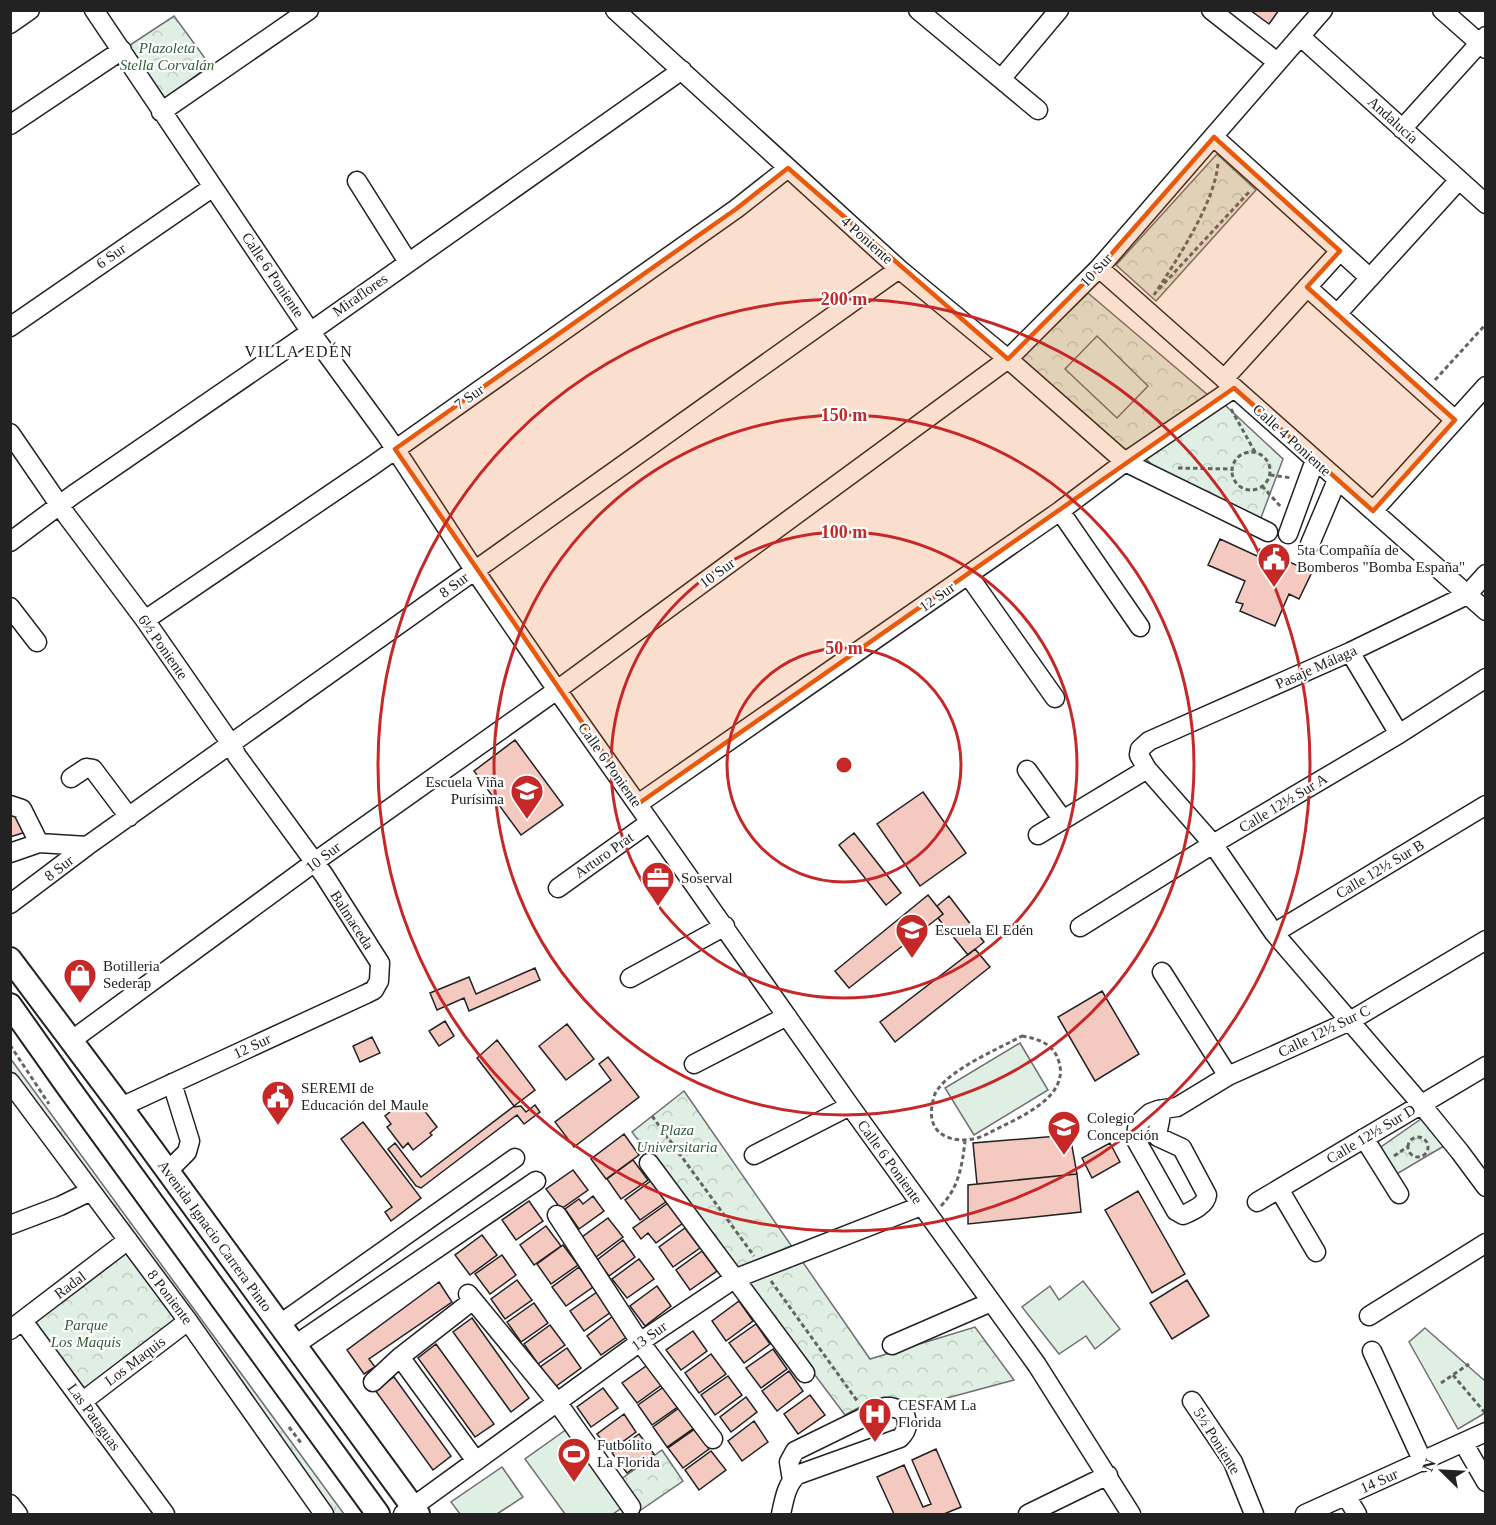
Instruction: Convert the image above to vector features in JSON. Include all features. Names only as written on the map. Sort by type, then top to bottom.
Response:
[{"type":"main road","name":"Avenida Ignacio Carrera Pinto","points":[[10,959],[280,1324],[411,1513]]},
{"type":"main road","points":[[10,1005],[378,1515]]},
{"type":"street","points":[[10,24],[30,10]]},
{"type":"street","name":"Calle 6 Poniente","points":[[94,10],[310,331],[395,449],[557,690],[925,1212],[1037,1365],[1131,1515]]},
{"type":"street","points":[[161,112],[309,10]]},
{"type":"street","name":"4 Poniente","points":[[615,10],[899,269],[1008,359],[1125,462],[1268,532]]},
{"type":"street","points":[[918,10],[1038,110]]},
{"type":"street","points":[[1001,78],[1059,10]]},
{"type":"street","points":[[1211,10],[1277,62]]},
{"type":"street","name":"10 Sur","points":[[72,1040],[314,862],[557,690],[1008,359],[1099,268],[1323,10]]},
{"type":"street","points":[[1402,129],[1483,43],[1443,10]]},
{"type":"street","name":"Andalucía","points":[[1300,37],[1485,204]]},
{"type":"street","points":[[10,125],[122,50]]},
{"type":"street","name":"Miraflores","points":[[10,542],[682,70]]},
{"type":"street","points":[[1214,137],[1370,278]]},
{"type":"street","name":"7 Sur","points":[[145,620],[395,449],[736,209],[788,168]]},
{"type":"street","points":[[1337,314],[1459,180]]},
{"type":"street","points":[[357,181],[408,262]]},
{"type":"street","name":"6 Sur","points":[[10,327],[213,187]]},
{"type":"street","name":"12 Sur","points":[[638,804],[1060,511],[1227,388],[1307,287],[1340,251]]},
{"type":"street","name":"Calle 4 Poniente","points":[[1099,268],[1227,388],[1315,460],[1485,611]]},
{"type":"street","name":"8 Sur","points":[[10,904],[87,846],[899,269]]},
{"type":"street","points":[[1307,287],[1455,420]]},
{"type":"street","points":[[1373,512],[1485,386]]},
{"type":"street","name":"6½ Poniente","points":[[10,433],[145,620],[237,756],[314,862]]},
{"type":"street","points":[[1290,527],[1315,460]]},
{"type":"street","points":[[1310,544],[1337,480]]},
{"type":"street","points":[[1060,511],[1140,627]]},
{"type":"street","name":"Pasaje Málaga","points":[[1147,769],[1140,759],[1140,749],[1149,741],[1350,652],[1467,595],[1485,574]]},
{"type":"street","points":[[968,575],[1055,698]]},
{"type":"street","points":[[10,607],[38,642]]},
{"type":"street","points":[[1350,652],[1400,734]]},
{"type":"street","name":"Calle 12½ Sur A","points":[[1080,927],[1213,844],[1400,734],[1485,678]]},
{"type":"street","points":[[70,778],[86,768],[93,769],[129,817]]},
{"type":"street","points":[[1038,835],[1147,769],[1213,844],[1274,933],[1421,1104],[1485,1187]]},
{"type":"street","points":[[1027,770],[1063,820]]},
{"type":"street","points":[[10,805],[22,809],[39,843]]},
{"type":"street","name":"Calle 12½ Sur B","points":[[1274,933],[1485,805]]},
{"type":"street","name":"Arturo Prat","points":[[558,888],[650,822]]},
{"type":"street","points":[[10,853],[39,843],[87,846]]},
{"type":"street","name":"Balmaceda","points":[[314,862],[380,963],[379,981]]},
{"type":"street","points":[[630,978],[725,926]]},
{"type":"street","name":"Calle 12½ Sur C","points":[[1158,1110],[1177,1107],[1228,1076],[1350,1022],[1485,940]]},
{"type":"street","points":[[1162,972],[1228,1076]]},
{"type":"street","name":"12 Sur","points":[[121,1107],[366,994],[374,990],[379,981]]},
{"type":"street","points":[[694,1064],[787,1016]]},
{"type":"street","name":"Calle 12½ Sur D","points":[[1257,1202],[1485,1066]]},
{"type":"street","name":"8 Poniente","points":[[10,1082],[188,1321],[324,1515]]},
{"type":"street","points":[[168,1171],[187,1152],[190,1141],[172,1083]]},
{"type":"street","points":[[754,1155],[850,1106]]},
{"type":"street","points":[[1158,1110],[1161,1117],[1157,1130],[1158,1137],[1182,1149],[1208,1195],[1203,1204],[1183,1215],[1176,1211],[1136,1140],[1135,1134],[1141,1121],[1150,1113],[1158,1110]]},
{"type":"street","points":[[1364,1138],[1399,1194]]},
{"type":"street","points":[[280,1324],[514,1158]]},
{"type":"street","points":[[649,1163],[806,1373]]},
{"type":"street","points":[[295,1345],[536,1181]]},
{"type":"street","points":[[1280,1189],[1316,1252]]},
{"type":"street","points":[[10,1225],[60,1206],[91,1191]]},
{"type":"street","name":"13 Sur","points":[[411,1513],[476,1461],[557,1402],[640,1342],[734,1279],[925,1212]]},
{"type":"street","points":[[557,1215],[640,1342],[712,1439]]},
{"type":"street","name":"Radal","points":[[17,1326],[129,1240]]},
{"type":"street","points":[[1369,1316],[1485,1243]]},
{"type":"street","points":[[373,1382],[470,1298],[557,1402],[631,1507]]},
{"type":"street","points":[[892,1345],[991,1302]]},
{"type":"street","name":"Los Maquis","points":[[83,1401],[188,1321]]},
{"type":"street","name":"Las Pataguas","points":[[17,1326],[83,1401],[165,1515]]},
{"type":"street","points":[[1372,1351],[1423,1462]]},
{"type":"street","points":[[400,1357],[476,1461]]},
{"type":"street","name":"5½ Poniente","points":[[1192,1401],[1233,1462],[1254,1515]]},
{"type":"street","points":[[781,1515],[792,1480],[789,1462],[795,1451],[885,1407],[904,1411],[908,1427],[900,1438],[806,1471],[792,1480]]},
{"type":"street","name":"14 Sur","points":[[1305,1515],[1464,1444],[1485,1432]]},
{"type":"street","points":[[1464,1444],[1485,1482]]},
{"type":"street","points":[[1028,1515],[1108,1475]]},
{"type":"street","points":[[1346,1496],[1357,1515]]},
{"type":"street","points":[[10,1504],[18,1515]]},
{"type":"path","points":[[1214,137],[1218,165],[1205,208],[1154,295],[1261,180]]},
{"type":"path","points":[[1424,393],[1485,324]]},
{"type":"path","points":[[1227,388],[1255,452]]},
{"type":"path","points":[[1255,452],[1269,463],[1270,476],[1262,486],[1251,490],[1244,488],[1235,480],[1233,469],[1238,458],[1243,454],[1255,452]]},
{"type":"path","points":[[1173,468],[1233,469]]},
{"type":"path","points":[[1270,476],[1307,479]]},
{"type":"path","points":[[1262,486],[1290,527]]},
{"type":"path","points":[[1022,1036],[1040,1040],[1056,1052],[1061,1069],[1059,1086],[1049,1099],[982,1137],[965,1141],[946,1138],[934,1127],[932,1110],[936,1091],[950,1076],[1022,1036]]},
{"type":"path","points":[[652,1116],[861,1406]]},
{"type":"path","points":[[1418,1137],[1426,1142],[1428,1148],[1425,1154],[1419,1157],[1412,1155],[1407,1147],[1409,1141],[1418,1137]]},
{"type":"path","points":[[925,1212],[949,1198],[957,1184],[962,1170],[965,1141]]},
{"type":"path","points":[[1440,1383],[1469,1364]]},
{"type":"path","points":[[1453,1375],[1485,1414]]},
{"type":"highlighted area","points":[[1214,137],[1340,251],[1307,287],[1455,420],[1373,511],[1234,388],[638,804],[395,449],[736,209],[788,168],[1008,359],[1099,268]]},
{"type":"green space","name":"Plazoleta Stella Corvalán","points":[[174,16],[210,65],[161,102],[124,49]]},
{"type":"green space","points":[[1217,154],[1256,190],[1156,301],[1116,265]]},
{"type":"green space","points":[[1088,293],[1209,396],[1112,462],[1008,371]]},
{"type":"green space","points":[[1097,336],[1148,386],[1117,418],[1065,369]]},
{"type":"green space","points":[[1225,405],[1283,459],[1259,523],[1169,481],[1145,458]]},
{"type":"green space","points":[[1020,1043],[1048,1090],[974,1135],[945,1088]]},
{"type":"green space","points":[[10,1058],[344,1514],[334,1514],[190,1314],[11,1074]]},
{"type":"green space","name":"Plaza Universitaria","points":[[684,1091],[870,1359],[975,1327],[1014,1380],[936,1401],[875,1399],[845,1415],[632,1132]]},
{"type":"green space","points":[[1421,1119],[1444,1146],[1395,1175],[1378,1149]]},
{"type":"green space","name":"Parque Los Maquis","points":[[127,1247],[180,1319],[76,1398],[20,1327]]},
{"type":"green space","points":[[1083,1281],[1120,1329],[1095,1349],[1086,1336],[1059,1354],[1022,1307],[1050,1286],[1059,1300]]},
{"type":"green space","points":[[1425,1328],[1485,1381],[1485,1413],[1458,1429],[1409,1342]]},
{"type":"green space","name":"Futbolito La Florida","points":[[567,1429],[623,1507],[613,1514],[565,1514],[525,1459]]},
{"type":"green space","points":[[662,1450],[683,1481],[638,1512],[617,1482]]},
{"type":"green space","points":[[502,1467],[523,1497],[497,1514],[460,1514],[451,1502]]},
{"type":"building","points":[[1250,10],[1279,10],[1269,24]]},
{"type":"building","name":"5ta Compañía de Bomberos \"Bomba España\"","points":[[1220,539],[1257,556],[1260,549],[1312,572],[1299,599],[1289,594],[1275,626],[1240,611],[1243,604],[1236,602],[1245,581],[1208,565]]},
{"type":"building","points":[[515,740],[563,805],[521,835],[474,771]]},
{"type":"building","points":[[923,792],[966,853],[920,886],[877,824]]},
{"type":"building","points":[[18,812],[26,832],[10,837],[10,816]]},
{"type":"building","points":[[854,833],[901,893],[886,905],[839,845]]},
{"type":"building","points":[[928,895],[943,914],[849,988],[835,971]]},
{"type":"building","points":[[949,896],[984,942],[968,955],[938,918],[943,914],[937,906]]},
{"type":"building","points":[[975,949],[990,967],[895,1042],[880,1022]]},
{"type":"building","points":[[535,968],[540,980],[469,1011],[464,998],[437,1010],[430,993],[469,977],[476,994]]},
{"type":"building","points":[[1102,991],[1139,1054],[1095,1081],[1058,1017]]},
{"type":"building","points":[[445,1021],[454,1036],[439,1046],[429,1031]]},
{"type":"building","points":[[567,1024],[594,1059],[566,1080],[539,1046]]},
{"type":"building","points":[[372,1037],[380,1053],[360,1062],[353,1046]]},
{"type":"building","points":[[497,1040],[535,1090],[514,1106],[477,1058]]},
{"type":"building","points":[[608,1057],[639,1097],[574,1147],[555,1122],[611,1080],[599,1064]]},
{"type":"building","points":[[417,1101],[437,1127],[430,1133],[432,1135],[413,1150],[408,1143],[403,1148],[387,1127],[391,1124],[385,1116],[400,1104],[405,1111]]},
{"type":"building","points":[[535,1105],[540,1112],[524,1124],[517,1115],[421,1188],[416,1186],[388,1149],[395,1143],[421,1177],[513,1107],[521,1106],[526,1112]]},
{"type":"building","points":[[363,1122],[421,1198],[391,1221],[385,1212],[392,1207],[341,1139]]},
{"type":"building","points":[[624,1134],[639,1155],[606,1179],[591,1159]]},
{"type":"building","points":[[1070,1135],[1077,1174],[977,1184],[973,1143]]},
{"type":"building","points":[[1110,1143],[1120,1162],[1092,1178],[1082,1158]]},
{"type":"building","points":[[633,1160],[648,1180],[621,1199],[607,1179]]},
{"type":"building","points":[[573,1170],[588,1190],[561,1209],[546,1189]]},
{"type":"building","points":[[1077,1174],[1081,1212],[968,1224],[968,1185]]},
{"type":"building","points":[[652,1180],[667,1201],[640,1220],[625,1200]]},
{"type":"building","points":[[1138,1191],[1185,1274],[1152,1293],[1105,1210]]},
{"type":"building","points":[[593,1196],[604,1211],[579,1229],[565,1209],[579,1199],[583,1204]]},
{"type":"building","points":[[529,1201],[543,1221],[516,1240],[502,1220]]},
{"type":"building","points":[[668,1203],[683,1223],[656,1243],[648,1233],[641,1239],[633,1228]]},
{"type":"building","points":[[608,1218],[623,1237],[596,1257],[582,1237]]},
{"type":"building","points":[[546,1226],[561,1246],[534,1265],[520,1245]]},
{"type":"building","points":[[685,1228],[700,1248],[673,1267],[659,1247]]},
{"type":"building","points":[[482,1235],[497,1255],[470,1275],[455,1255]]},
{"type":"building","points":[[623,1240],[635,1257],[609,1276],[597,1260]]},
{"type":"building","points":[[563,1245],[578,1265],[551,1284],[537,1264]]},
{"type":"building","points":[[702,1251],[717,1271],[690,1290],[676,1270]]},
{"type":"building","points":[[502,1255],[516,1275],[490,1294],[475,1274]]},
{"type":"building","points":[[639,1259],[654,1279],[627,1298],[612,1279]]},
{"type":"building","points":[[579,1267],[593,1287],[566,1306],[552,1287]]},
{"type":"building","points":[[517,1280],[532,1300],[505,1319],[491,1299]]},
{"type":"building","points":[[1187,1280],[1209,1316],[1172,1339],[1150,1303]]},
{"type":"building","points":[[439,1282],[452,1302],[369,1359],[375,1367],[364,1374],[347,1350]]},
{"type":"building","points":[[657,1286],[671,1306],[645,1326],[630,1306]]},
{"type":"building","points":[[597,1292],[611,1312],[584,1331],[570,1311]]},
{"type":"building","points":[[739,1301],[753,1321],[726,1341],[712,1321]]},
{"type":"building","points":[[534,1303],[548,1323],[521,1342],[507,1322]]},
{"type":"building","points":[[613,1316],[628,1336],[601,1355],[587,1336]]},
{"type":"building","points":[[472,1318],[529,1398],[511,1412],[453,1332]]},
{"type":"building","points":[[756,1324],[770,1344],[744,1363],[729,1343]]},
{"type":"building","points":[[550,1325],[565,1345],[538,1364],[524,1344]]},
{"type":"building","points":[[693,1331],[707,1351],[681,1370],[666,1350]]},
{"type":"building","points":[[436,1344],[494,1424],[475,1437],[418,1358]]},
{"type":"building","points":[[567,1348],[581,1368],[555,1387],[540,1367]]},
{"type":"building","points":[[773,1349],[787,1369],[761,1388],[746,1368]]},
{"type":"building","points":[[711,1354],[726,1374],[699,1393],[685,1373]]},
{"type":"building","points":[[649,1364],[663,1384],[637,1403],[622,1383]]},
{"type":"building","points":[[789,1371],[803,1391],[777,1411],[762,1391]]},
{"type":"building","points":[[728,1376],[742,1395],[715,1415],[701,1395]]},
{"type":"building","points":[[394,1377],[451,1456],[433,1470],[375,1390]]},
{"type":"building","points":[[665,1386],[679,1406],[652,1425],[638,1405]]},
{"type":"building","points":[[603,1388],[618,1408],[591,1427],[577,1407]]},
{"type":"building","points":[[810,1395],[825,1415],[798,1434],[784,1414]]},
{"type":"building","points":[[746,1397],[757,1412],[731,1432],[720,1417]]},
{"type":"building","points":[[679,1408],[694,1428],[667,1447],[653,1427]]},
{"type":"building","points":[[624,1414],[636,1432],[610,1451],[597,1434]]},
{"type":"building","points":[[754,1421],[768,1442],[742,1461],[728,1441]]},
{"type":"building","points":[[695,1429],[709,1449],[683,1468],[668,1448]]},
{"type":"building","points":[[639,1434],[654,1454],[627,1473],[612,1453]]},
{"type":"building","points":[[936,1449],[961,1507],[944,1514],[894,1514],[877,1477],[904,1465],[923,1507],[931,1504],[912,1460]]},
{"type":"building","points":[[711,1451],[726,1470],[699,1490],[685,1470]]},
{"type":"place","name":"5ta Compañía de Bomberos \"Bomba España\"","points":[[1274,588]]},
{"type":"place","name":"Escuela Viña Purísima","points":[[527,820]]},
{"type":"place","name":"Soserval","points":[[658,907]]},
{"type":"place","name":"Escuela El Edén","points":[[912,959]]},
{"type":"place","name":"Botilleria Sederap","points":[[80,1004]]},
{"type":"place","name":"SEREMI de Educación del Maule","points":[[278,1126]]},
{"type":"place","name":"Colegio Concepción","points":[[1064,1156]]},
{"type":"place","name":"CESFAM La Florida","points":[[875,1443]]},
{"type":"place","name":"Futbolito La Florida","points":[[574,1483]]},
{"type":"district","name":"VILLA EDÉN","points":[[299,351]]}]
